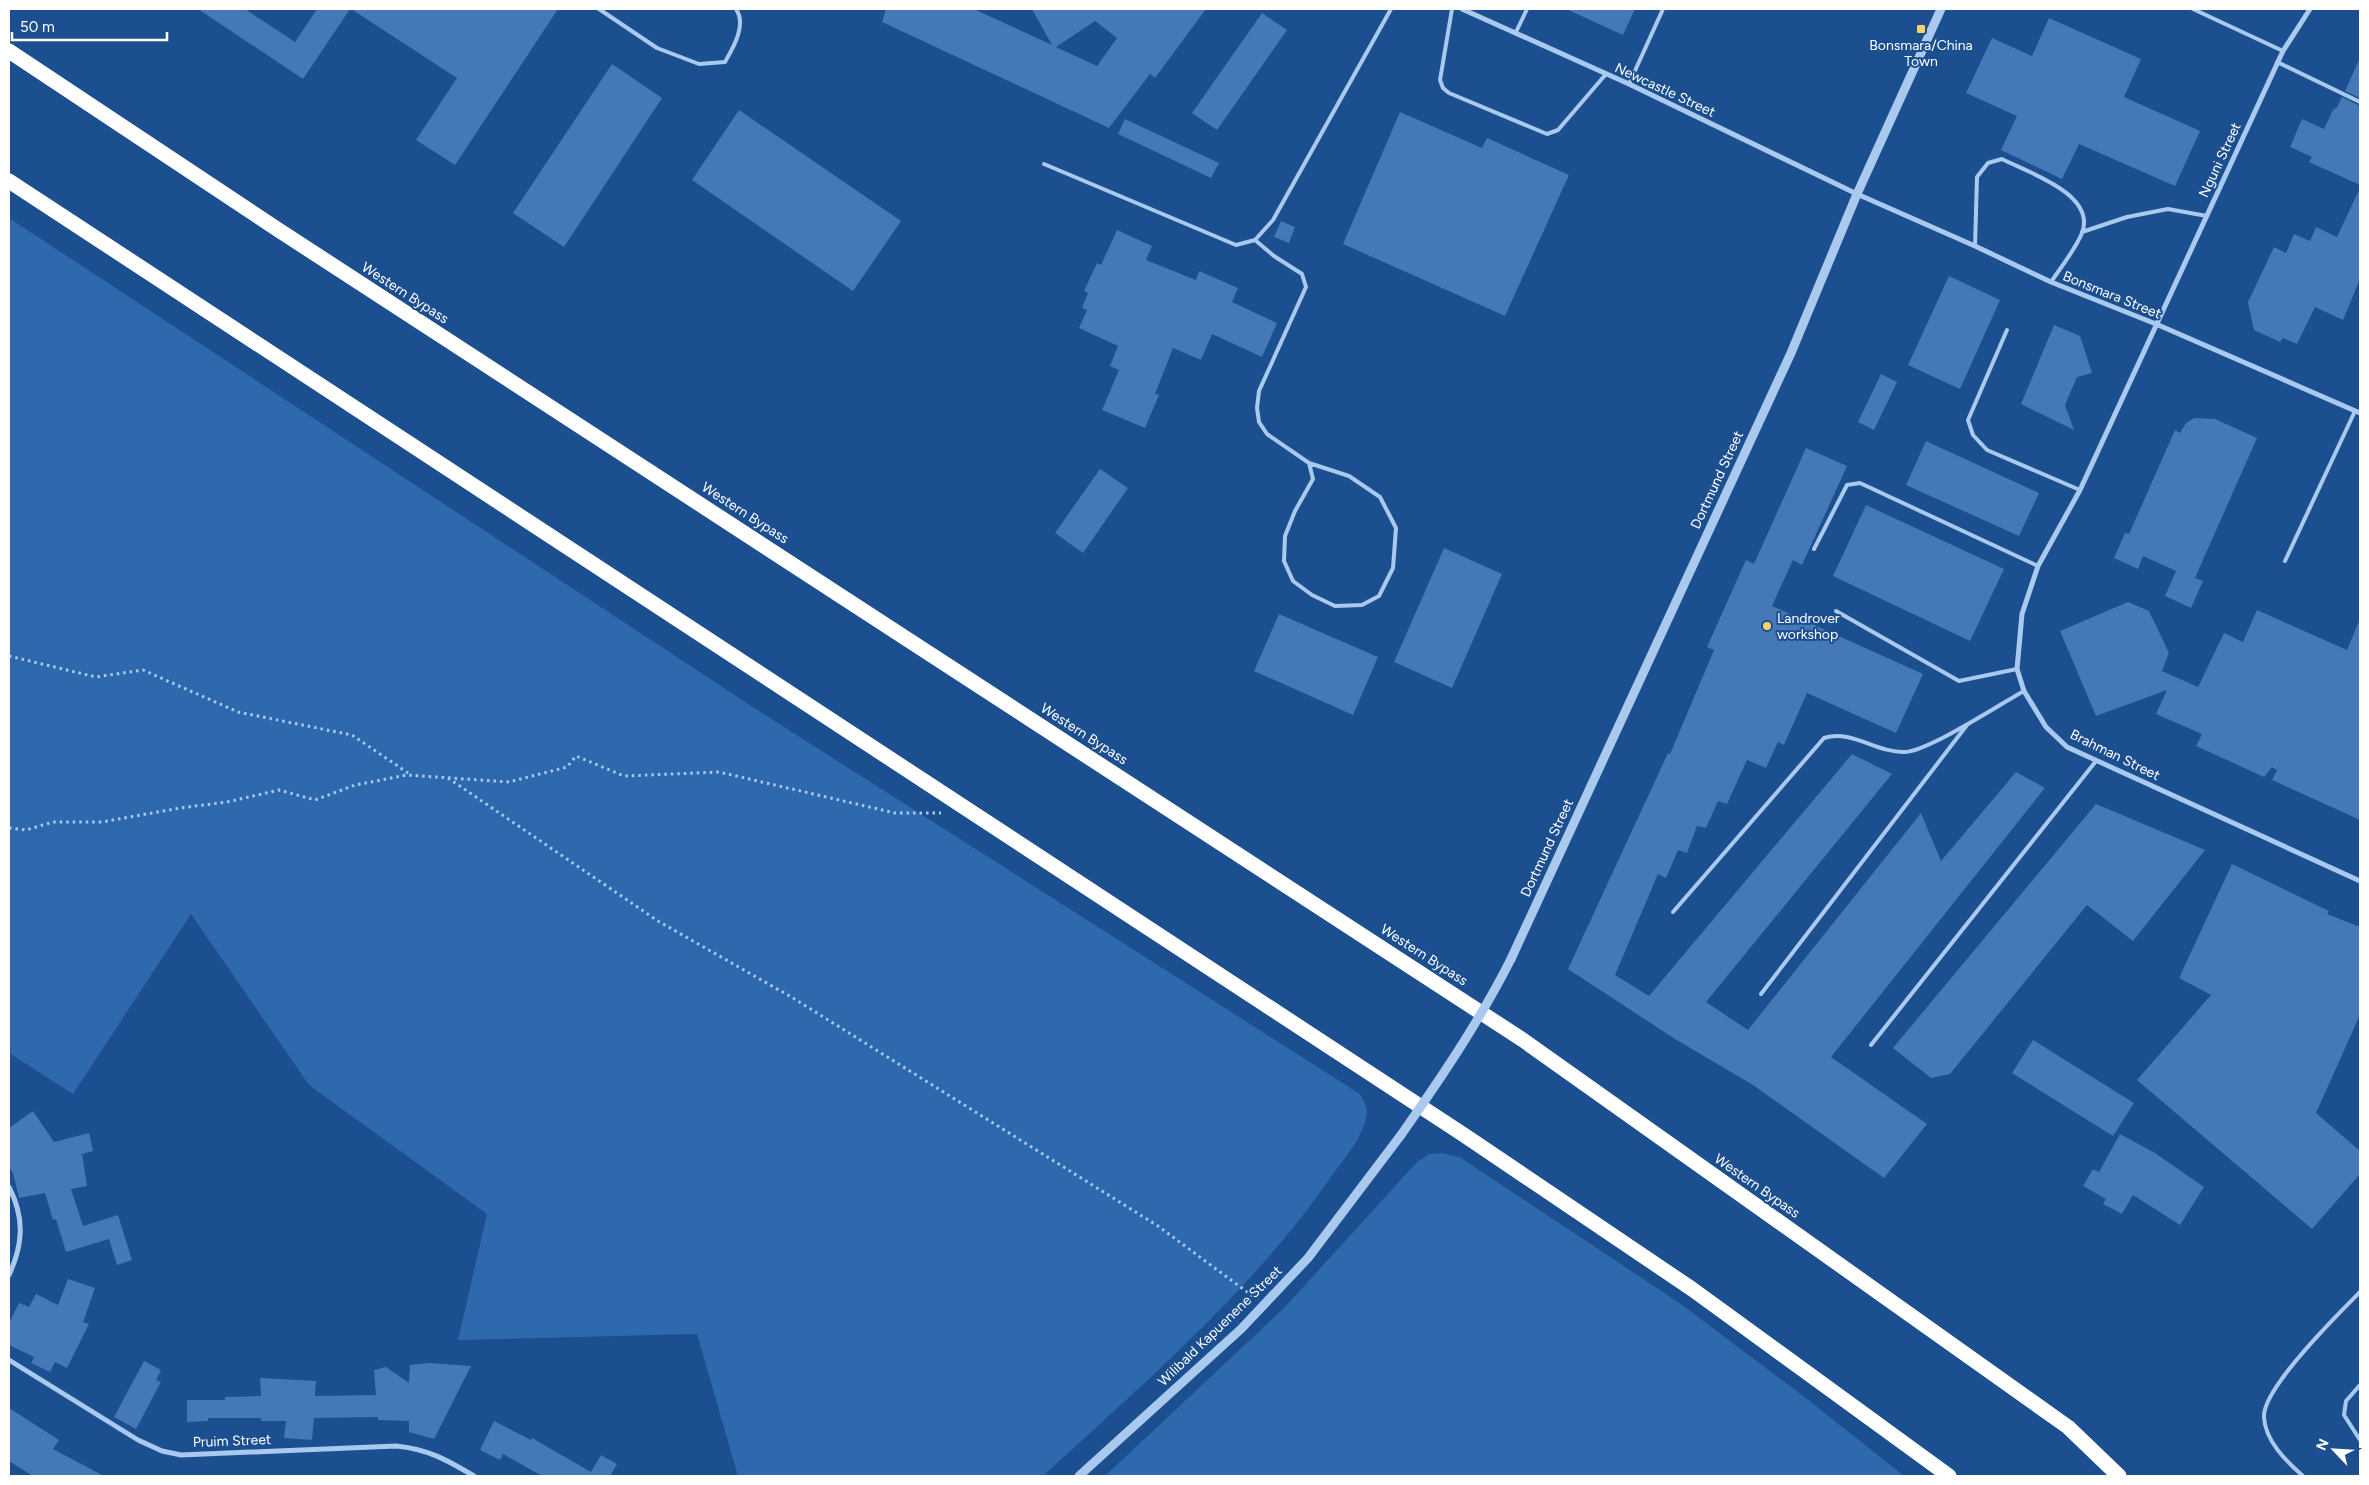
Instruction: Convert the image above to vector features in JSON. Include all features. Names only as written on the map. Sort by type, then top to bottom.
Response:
[{"type":"highway","name":"Western Bypass","points":[[9,51],[277,229],[1523,1040],[2068,1427],[2119,1476]]},
{"type":"highway","points":[[9,181],[1464,1135],[1692,1289],[1949,1476]]},
{"type":"highway","points":[[2068,1427],[2132,1476]]},
{"type":"street","name":"Newcastle Street","points":[[1462,9],[1629,84],[1857,194]]},
{"type":"street","name":"Dortmund Street","points":[[1401,1136],[1453,1062],[1492,997],[1791,353],[1857,194],[1941,9]]},
{"type":"street","name":"Nguni Street","points":[[2156,324],[2277,62],[2310,9]]},
{"type":"street","name":"Bonsmara Street","points":[[1857,194],[2051,282],[2156,324],[2358,412]]},
{"type":"street","name":"Brahman Street","points":[[2156,324],[2080,490],[2038,566],[2022,614],[2017,669],[2024,691],[2046,727],[2066,747],[2360,880]]},
{"type":"street","name":"Wilibald Kapuenene Street","points":[[1079,1476],[1241,1329],[1264,1305],[1308,1258],[1401,1136]]},
{"type":"street","points":[[9,1187],[18,1212],[21,1237],[18,1256],[9,1275]]},
{"type":"street","name":"Pruim Street","points":[[9,1360],[138,1440],[162,1451],[181,1455],[396,1446],[424,1450],[442,1457],[474,1476]]},
{"type":"lane","points":[[599,9],[657,48],[699,64],[725,62],[737,42],[739,14],[736,9]]},
{"type":"lane","points":[[1044,164],[1236,245],[1255,240],[1273,220],[1391,9]]},
{"type":"lane","points":[[1452,9],[1440,80],[1443,88],[1449,93],[1547,134],[1558,130],[1606,74]]},
{"type":"lane","points":[[1516,32],[1527,9]]},
{"type":"lane","points":[[1629,84],[1663,9]]},
{"type":"lane","points":[[2193,9],[2283,51]]},
{"type":"lane","points":[[2277,62],[2360,102]]},
{"type":"lane","points":[[1975,246],[1977,177],[1988,163],[2002,159],[2059,187],[2076,200],[2083,217],[2082,232],[2051,282]]},
{"type":"lane","points":[[2082,232],[2127,217],[2168,209],[2207,216]]},
{"type":"lane","points":[[1255,240],[1274,256],[1302,274],[1306,287],[1259,391],[1256,408],[1260,422],[1267,434],[1309,463],[1350,476],[1380,497],[1396,528],[1393,568],[1379,596],[1362,606],[1335,606],[1312,595],[1293,581],[1284,561],[1285,536],[1295,511],[1313,479],[1309,463]]},
{"type":"lane","points":[[2006,330],[1968,420],[1973,435],[1987,450],[2080,490]]},
{"type":"lane","points":[[2285,562],[2358,412]]},
{"type":"lane","points":[[1814,549],[1846,485],[1860,483],[2038,566]]},
{"type":"lane","points":[[1836,611],[1958,681],[2017,669]]},
{"type":"lane","points":[[1673,912],[1824,738],[1834,735],[1847,736],[1880,750],[1906,752],[1931,742],[1968,723],[2024,691]]},
{"type":"lane","points":[[1761,994],[1968,723]]},
{"type":"lane","points":[[1871,1045],[2096,761]]},
{"type":"lane","points":[[2303,1476],[2288,1462],[2269,1437],[2264,1418],[2266,1403],[2276,1384],[2360,1292]]},
{"type":"lane","points":[[2360,1385],[2346,1401],[2344,1416],[2360,1440]]},
{"type":"path","points":[[9,656],[96,677],[143,670],[238,712],[352,735],[412,776]]},
{"type":"path","points":[[9,828],[26,830],[53,822],[102,822],[180,808],[227,802],[279,790],[315,800],[356,785],[412,776],[509,782],[567,767],[576,756],[624,776],[719,772],[895,813],[944,813]]},
{"type":"path","points":[[448,778],[658,921],[792,998],[1158,1226],[1264,1305]]},
{"type":"shaded area","points":[[9,218],[762,713],[1360,1094],[1364,1101],[1367,1115],[1359,1137],[1349,1152],[1298,1221],[1230,1299],[1194,1336],[1043,1476],[738,1476],[697,1334],[458,1340],[487,1214],[309,1085],[191,914],[73,1094],[9,1053]]},
{"type":"shaded area","points":[[1442,1153],[1461,1158],[1681,1304],[1811,1402],[1904,1476],[1105,1476],[1285,1307],[1417,1162],[1430,1154]]},
{"type":"building","points":[[198,9],[245,9],[295,42],[317,9],[350,9],[303,79]]},
{"type":"building","points":[[351,9],[558,9],[455,165],[416,140],[457,78]]},
{"type":"building","points":[[886,9],[974,9],[1052,45],[1032,9],[1206,9],[1155,78],[1150,74],[1109,128],[882,22]],"holes":[[[1095,21],[1117,38],[1097,66],[1056,47]]]},
{"type":"building","points":[[1566,9],[1635,9],[1623,35]]},
{"type":"building","points":[[1262,13],[1287,30],[1217,130],[1192,113]]},
{"type":"building","points":[[2049,18],[2141,59],[2124,97],[2200,131],[2175,186],[2079,144],[2062,179],[2001,150],[2017,116],[1966,93],[1992,38],[2032,56]]},
{"type":"building","points":[[2360,58],[2360,98],[2345,91]]},
{"type":"building","points":[[612,64],[662,98],[564,247],[513,213]]},
{"type":"building","points":[[2342,97],[2360,106],[2360,185],[2309,162],[2312,157],[2290,147],[2302,119],[2324,129],[2334,108],[2336,109]]},
{"type":"building","points":[[739,110],[901,221],[853,291],[692,180]]},
{"type":"building","points":[[1400,112],[1482,148],[1487,138],[1569,175],[1505,316],[1343,244]]},
{"type":"building","points":[[1125,119],[1219,163],[1211,178],[1118,134]]},
{"type":"building","points":[[2360,188],[2360,279],[2343,320],[2315,307],[2297,344],[2283,338],[2280,342],[2254,330],[2248,302],[2274,247],[2286,253],[2294,234],[2310,241],[2316,227],[2337,237]]},
{"type":"building","points":[[1281,221],[1295,227],[1289,243],[1274,237]]},
{"type":"building","points":[[1117,230],[1152,246],[1146,260],[1196,280],[1199,271],[1238,288],[1232,302],[1277,323],[1262,357],[1212,334],[1201,360],[1173,348],[1155,394],[1159,395],[1145,428],[1102,410],[1119,370],[1110,366],[1118,346],[1079,328],[1087,310],[1082,308],[1088,293],[1084,291],[1097,263],[1101,265]]},
{"type":"building","points":[[1949,276],[2000,300],[1960,389],[1908,365]]},
{"type":"building","points":[[2054,325],[2080,336],[2092,373],[2077,377],[2065,405],[2074,430],[2021,404]]},
{"type":"building","points":[[1881,374],[1897,382],[1874,430],[1858,422]]},
{"type":"building","points":[[2194,418],[2215,419],[2257,438],[2195,578],[2203,581],[2191,608],[2165,596],[2176,571],[2143,556],[2138,569],[2114,558],[2125,533],[2129,534],[2175,430],[2180,433],[2186,423]]},
{"type":"building","points":[[1926,441],[2039,493],[2019,536],[1906,485]]},
{"type":"building","points":[[1806,448],[1847,466],[1802,565],[1793,560],[1772,606],[1923,674],[1896,733],[1807,693],[1784,745],[1778,742],[1766,768],[1747,760],[1727,804],[1718,801],[1706,828],[1697,826],[1687,853],[1678,850],[1666,878],[1658,874],[1615,975],[1649,996],[1852,754],[1892,774],[1706,1002],[1748,1030],[1921,813],[1941,861],[2016,772],[2045,788],[1831,1057],[1927,1124],[1884,1178],[1753,1085],[1675,1039],[1568,969],[1668,753],[1670,754],[1714,650],[1707,647],[1746,560],[1754,564]]},
{"type":"building","points":[[1100,469],[1128,488],[1083,553],[1055,533]]},
{"type":"building","points":[[1866,505],[2004,569],[1970,641],[1833,576]]},
{"type":"building","points":[[1444,548],[1502,574],[1452,688],[1394,662]]},
{"type":"building","points":[[2128,602],[2149,611],[2169,653],[2162,671],[2198,687],[2224,633],[2243,642],[2257,610],[2347,650],[2360,619],[2360,820],[2272,780],[2277,770],[2272,767],[2264,777],[2196,746],[2202,734],[2156,714],[2167,690],[2096,716],[2060,631]]},
{"type":"building","points":[[1279,614],[1378,657],[1353,715],[1254,671]]},
{"type":"building","points":[[2096,804],[2205,850],[2133,941],[2087,905],[1950,1074],[1931,1078],[1893,1048]]},
{"type":"building","points":[[2232,864],[2329,911],[2327,914],[2360,927],[2360,1015],[2316,1113],[2360,1151],[2360,1174],[2312,1229],[2137,1080],[2211,995],[2179,978]]},
{"type":"building","points":[[2033,1040],[2134,1103],[2113,1136],[2012,1073]]},
{"type":"building","points":[[33,1111],[54,1142],[89,1133],[93,1151],[82,1154],[87,1186],[71,1189],[83,1226],[118,1215],[132,1260],[117,1265],[109,1239],[66,1252],[56,1219],[53,1220],[45,1193],[19,1198],[13,1173],[9,1167],[9,1128]]},
{"type":"building","points":[[2120,1134],[2155,1153],[2204,1187],[2180,1225],[2133,1195],[2122,1214],[2103,1204],[2106,1199],[2083,1186],[2093,1169],[2099,1172]]},
{"type":"building","points":[[68,1279],[95,1288],[83,1322],[89,1324],[67,1368],[55,1362],[50,1372],[31,1363],[34,1357],[9,1345],[9,1323],[19,1303],[29,1307],[36,1294],[58,1305]]},
{"type":"building","points":[[144,1361],[161,1370],[156,1380],[161,1382],[136,1429],[114,1417]]},
{"type":"building","points":[[430,1363],[471,1366],[434,1439],[409,1432],[409,1421],[378,1420],[378,1417],[314,1418],[312,1440],[284,1438],[286,1421],[261,1421],[261,1418],[208,1418],[208,1421],[187,1422],[187,1400],[225,1400],[225,1397],[261,1396],[260,1378],[316,1381],[315,1396],[376,1395],[374,1370],[386,1367],[409,1383],[410,1365]]},
{"type":"building","points":[[9,1408],[59,1440],[53,1449],[104,1476],[33,1476],[9,1461]]},
{"type":"building","points":[[494,1421],[531,1440],[532,1438],[591,1472],[601,1455],[617,1464],[610,1476],[542,1476],[503,1454],[500,1460],[480,1450]]},
{"type":"place","name":"Bonsmara/China Town","points":[[1921,29]]},
{"type":"place","name":"Landrover workshop","points":[[1767,626]]}]
